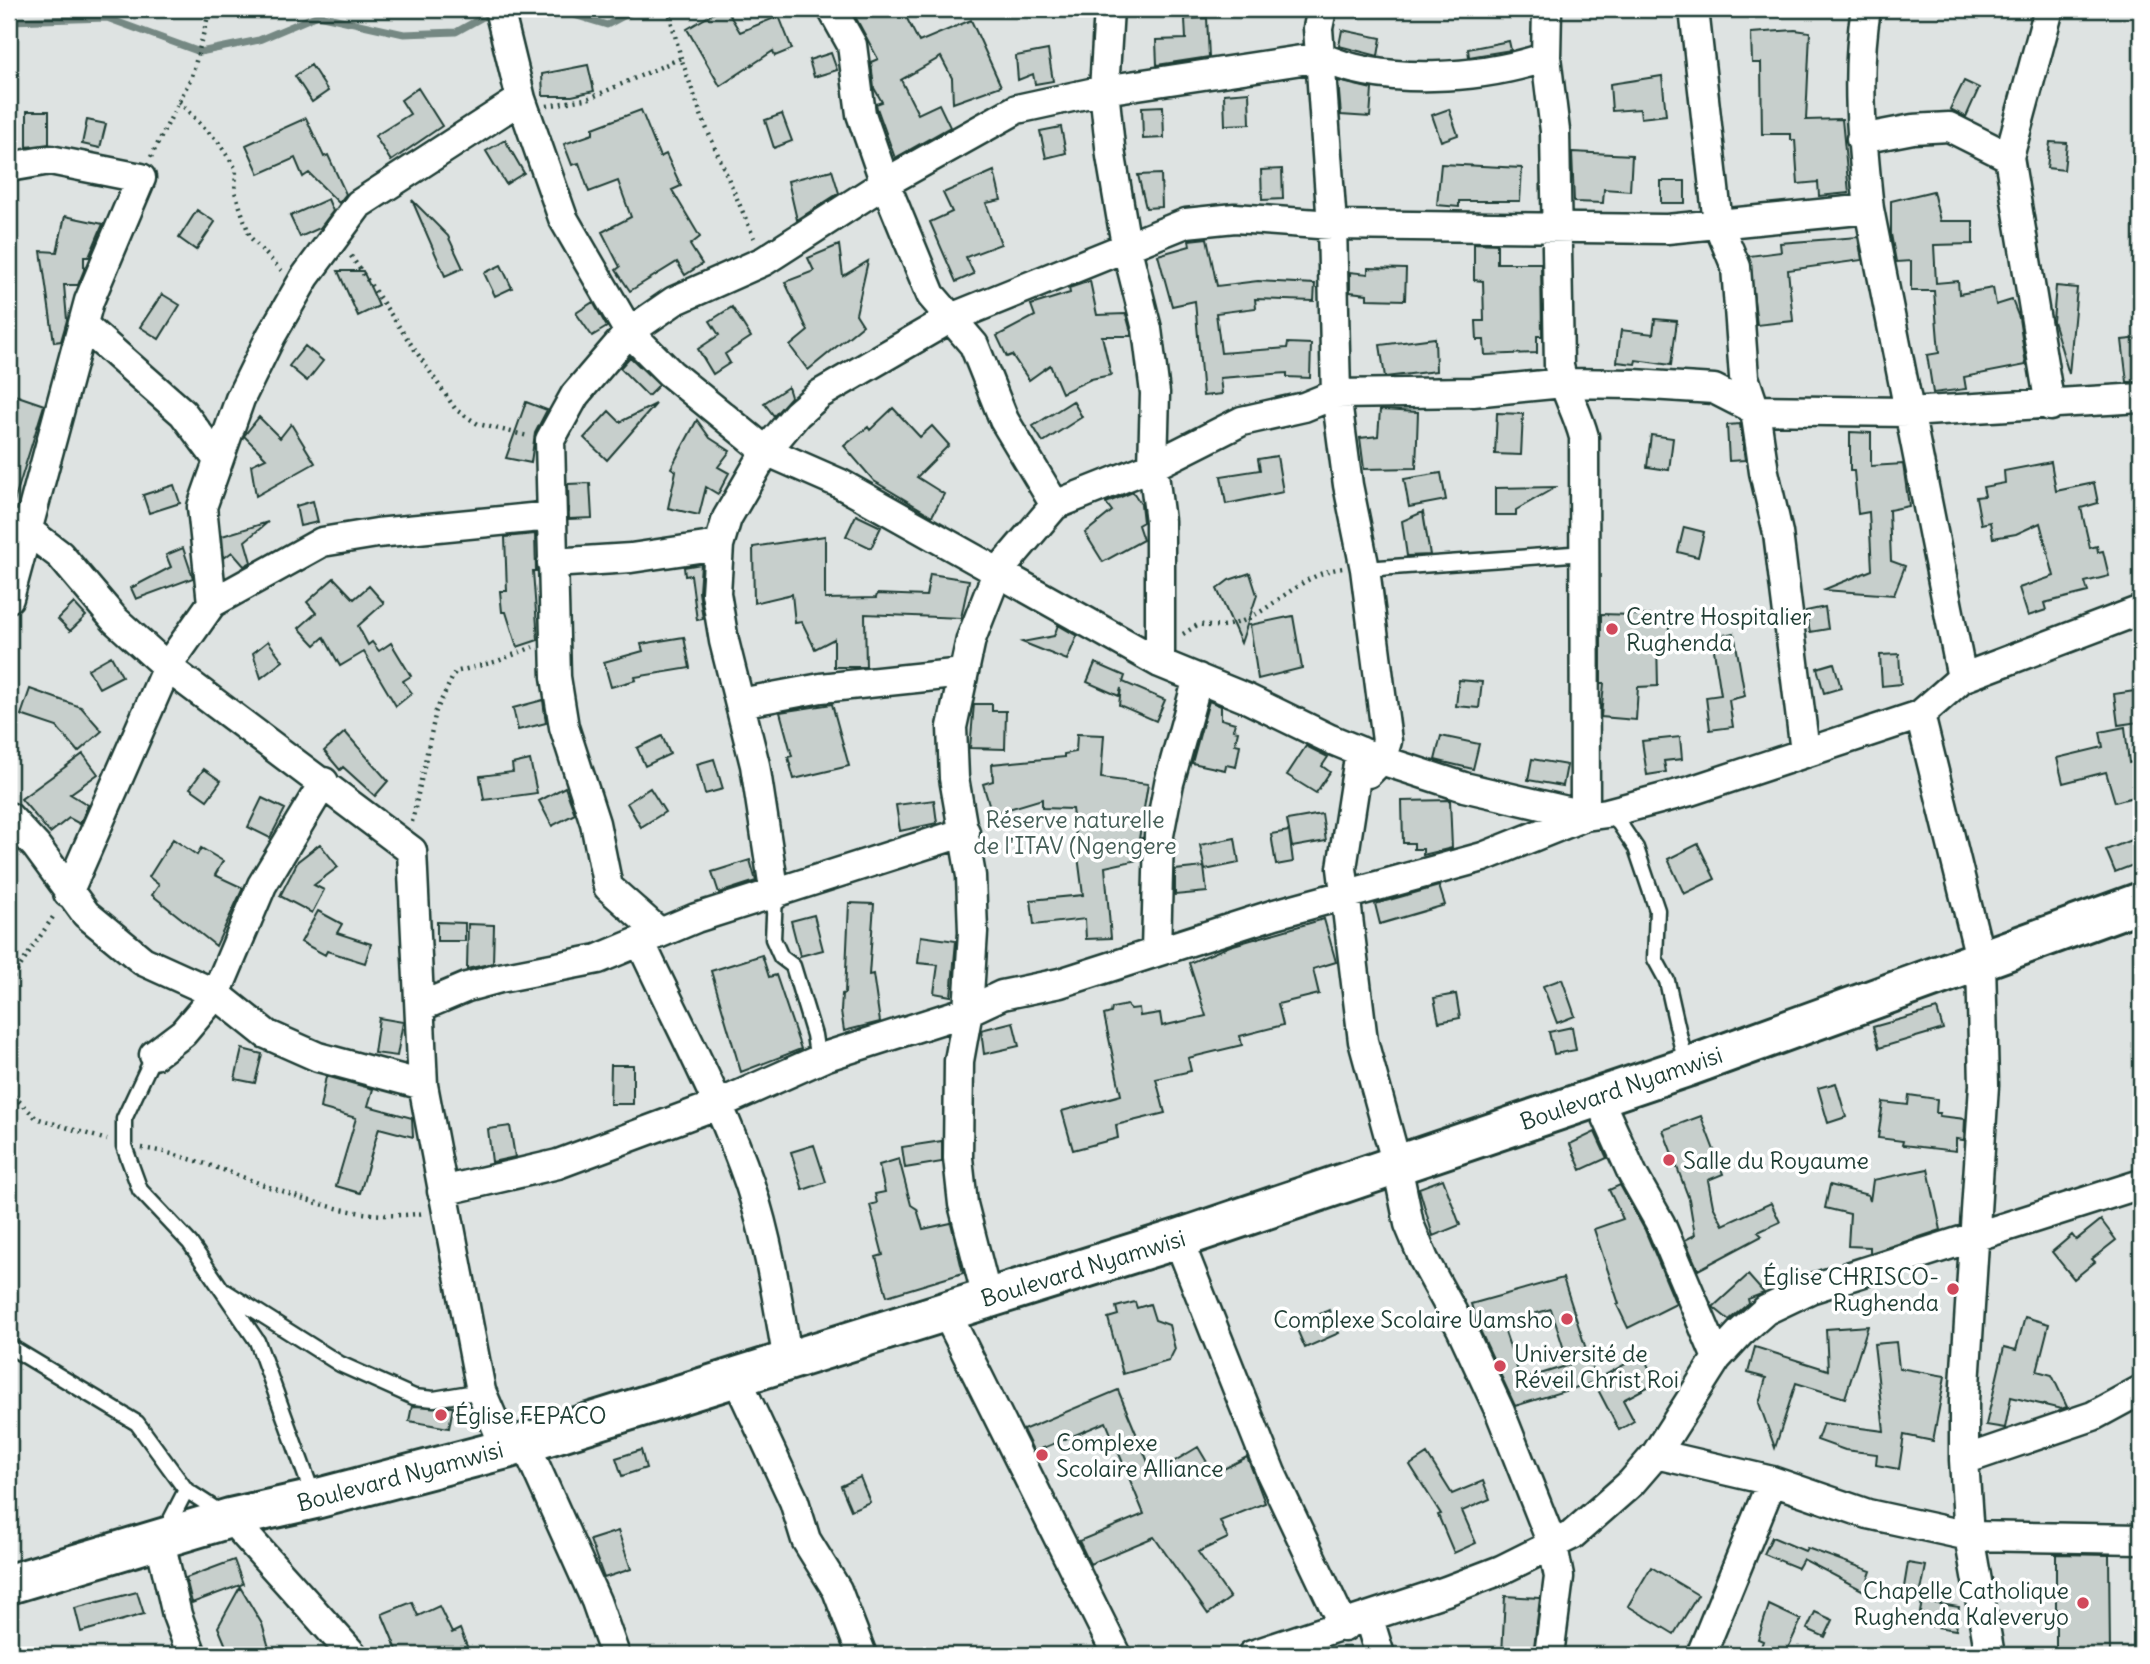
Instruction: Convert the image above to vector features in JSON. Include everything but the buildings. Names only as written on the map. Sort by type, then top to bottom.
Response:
[{"type":"main road","name":"Boulevard Nyamwisi","points":[[9,1584],[230,1518],[315,1499],[516,1446],[1178,1239],[1597,1095],[1687,1067],[2141,902]]},
{"type":"street","points":[[499,9],[524,104],[563,218],[629,331],[670,373],[765,451],[839,483],[997,573],[1160,655],[1198,678],[1370,756],[1477,790],[1596,814]]},
{"type":"street","points":[[832,9],[852,45],[861,114],[885,183],[931,295],[974,345],[1004,420],[1055,505]]},
{"type":"street","points":[[1109,9],[1104,90],[1111,156],[1126,245],[1147,329],[1155,393],[1153,466],[1160,521],[1160,655]]},
{"type":"street","points":[[1322,9],[1318,28],[1332,225],[1336,394],[1348,485],[1365,567],[1387,741],[1370,756],[1353,787],[1342,868],[1353,975],[1363,1041],[1397,1165],[1409,1224],[1424,1260],[1461,1328],[1500,1412],[1553,1546],[1559,1577],[1549,1655]]},
{"type":"street","points":[[1546,9],[1546,57],[1555,131],[1559,366],[1563,383],[1577,409],[1584,437],[1585,553],[1596,814]]},
{"type":"street","points":[[1694,9],[1718,224],[1736,267],[1744,377],[1755,410],[1778,533],[1805,752]]},
{"type":"street","points":[[1866,9],[1861,35],[1861,139],[1869,209],[1962,678]]},
{"type":"street","points":[[2049,9],[2009,158],[2050,405]]},
{"type":"street","points":[[788,1363],[773,1275],[750,1186],[650,937],[608,887],[594,824],[564,727],[556,677],[550,440],[575,395],[629,331],[674,301],[764,261],[885,183],[1017,109],[1104,90],[1321,57],[1342,67],[1442,77],[1479,75],[1546,57]]},
{"type":"street","points":[[212,603],[202,507],[240,399],[296,292],[359,204],[524,104]]},
{"type":"street","points":[[1861,139],[1913,129],[1949,127],[2009,158]]},
{"type":"street","points":[[9,167],[50,160],[141,178],[83,324],[18,526],[9,598]]},
{"type":"street","points":[[775,895],[755,765],[716,593],[719,545],[727,518],[765,451],[797,414],[820,394],[951,318],[1186,223],[1235,218],[1332,225],[1667,229],[1869,209]]},
{"type":"street","points":[[83,324],[183,413],[218,460]]},
{"type":"street","points":[[987,1298],[963,1204],[958,1158],[959,1061],[968,1010],[973,932],[971,876],[952,752],[952,727],[979,614],[997,573],[1055,505],[1153,466],[1242,421],[1304,407],[1336,394],[1473,392],[1563,383],[1714,389],[1755,410],[1908,412],[2141,398]]},
{"type":"street","points":[[68,893],[167,667],[212,603],[322,542],[377,533],[551,516]]},
{"type":"street","points":[[18,526],[60,555],[115,620],[167,667],[324,782],[412,851],[422,1006],[423,1085],[481,1391],[516,1446],[596,1601],[615,1655]]},
{"type":"street","points":[[552,563],[631,558],[719,545]]},
{"type":"street","points":[[444,1201],[558,1164],[719,1104],[818,1060],[968,1010],[1002,995],[1060,983],[1275,914],[1483,857],[1543,830],[1690,790],[1920,715],[1962,678],[2141,610]]},
{"type":"street","points":[[740,703],[821,688],[963,673]]},
{"type":"street","points":[[1156,950],[1158,835],[1168,783],[1198,678]]},
{"type":"street","points":[[1920,715],[1981,962],[1984,1085],[1964,1401],[1964,1461],[1969,1536],[1990,1655]]},
{"type":"street","points":[[154,1055],[183,1033],[216,994],[262,885],[324,782]]},
{"type":"street","points":[[9,817],[36,846],[86,914],[143,961],[216,994],[265,1034],[318,1057],[423,1085]]},
{"type":"street","points":[[422,1006],[467,987],[500,978],[598,960],[650,937],[965,832]]},
{"type":"street","points":[[1597,1095],[1633,1175],[1660,1223],[1717,1359]]},
{"type":"street","points":[[1252,1655],[1356,1623],[1501,1570],[1553,1546],[1595,1517],[1656,1454],[1717,1359],[1766,1310],[1799,1294],[2141,1184]]},
{"type":"street","points":[[1178,1239],[1271,1473],[1356,1623],[1380,1655]]},
{"type":"street","points":[[946,1312],[1117,1655]]},
{"type":"street","points":[[737,1379],[794,1501],[806,1540],[837,1590],[862,1655]]},
{"type":"street","points":[[1964,1461],[2093,1416],[2141,1390]]},
{"type":"street","points":[[1656,1454],[1772,1481],[1868,1514],[1969,1536],[2141,1539]]},
{"type":"street","points":[[1701,1655],[1772,1481]]},
{"type":"street","points":[[230,1518],[353,1655]]},
{"type":"street","points":[[160,1541],[177,1615],[192,1655]]},
{"type":"lane","points":[[1365,567],[1585,553]]},
{"type":"lane","points":[[1596,814],[1619,823],[1636,848],[1657,910],[1655,960],[1667,981],[1687,1067]]},
{"type":"lane","points":[[775,895],[773,939],[781,957],[793,966],[814,1035],[818,1060]]},
{"type":"lane","points":[[154,1055],[124,1119],[124,1146],[140,1189],[190,1243],[257,1341],[315,1499]]},
{"type":"lane","points":[[219,1288],[340,1364],[414,1397],[434,1399],[481,1391]]},
{"type":"lane","points":[[9,1346],[137,1423],[186,1490],[230,1518]]},
{"type":"lane","points":[[160,1541],[186,1490]]},
{"type":"path","points":[[141,178],[179,102],[200,52],[210,9]]},
{"type":"path","points":[[668,9],[681,58],[703,120],[764,261]]},
{"type":"path","points":[[524,104],[590,98],[681,58]]},
{"type":"path","points":[[179,102],[219,143],[236,169],[236,192],[250,237],[268,254],[296,292]]},
{"type":"path","points":[[336,234],[456,410],[478,425],[550,440]]},
{"type":"path","points":[[1160,655],[1199,624],[1218,629],[1254,618],[1297,584],[1322,571],[1365,567]]},
{"type":"path","points":[[412,851],[412,811],[428,756],[436,711],[455,672],[498,661],[555,639]]},
{"type":"path","points":[[9,983],[68,893]]},
{"type":"path","points":[[9,1091],[36,1118],[124,1146],[175,1153],[300,1199],[393,1218],[444,1201]]},
{"type":"green space","name":"Réserve naturelle de l'ITAV (Ngengere","points":[[9,9],[2141,9],[2141,1655],[9,1655]]},
{"type":"waterway","points":[[554,9],[607,25],[637,9]]},
{"type":"waterway","points":[[9,21],[107,18],[200,52],[259,40],[318,15],[404,34],[456,32],[492,12]]},
{"type":"place","name":"Centre Hospitalier Rughenda","points":[[1612,629]]},
{"type":"place","name":"Salle du Royaume","points":[[1669,1160]]},
{"type":"place","name":"Église CHRISCO- Rughenda","points":[[1953,1289]]},
{"type":"place","name":"Complexe Scolaire Uamsho","points":[[1567,1319]]},
{"type":"place","name":"Université de Réveil Christ Roi","points":[[1500,1366]]},
{"type":"place","name":"Église FEPACO","points":[[441,1415]]},
{"type":"place","name":"Complexe Scolaire Alliance","points":[[1042,1455]]},
{"type":"place","name":"Chapelle Catholique Rughenda Kaleveryo","points":[[2083,1603]]}]
